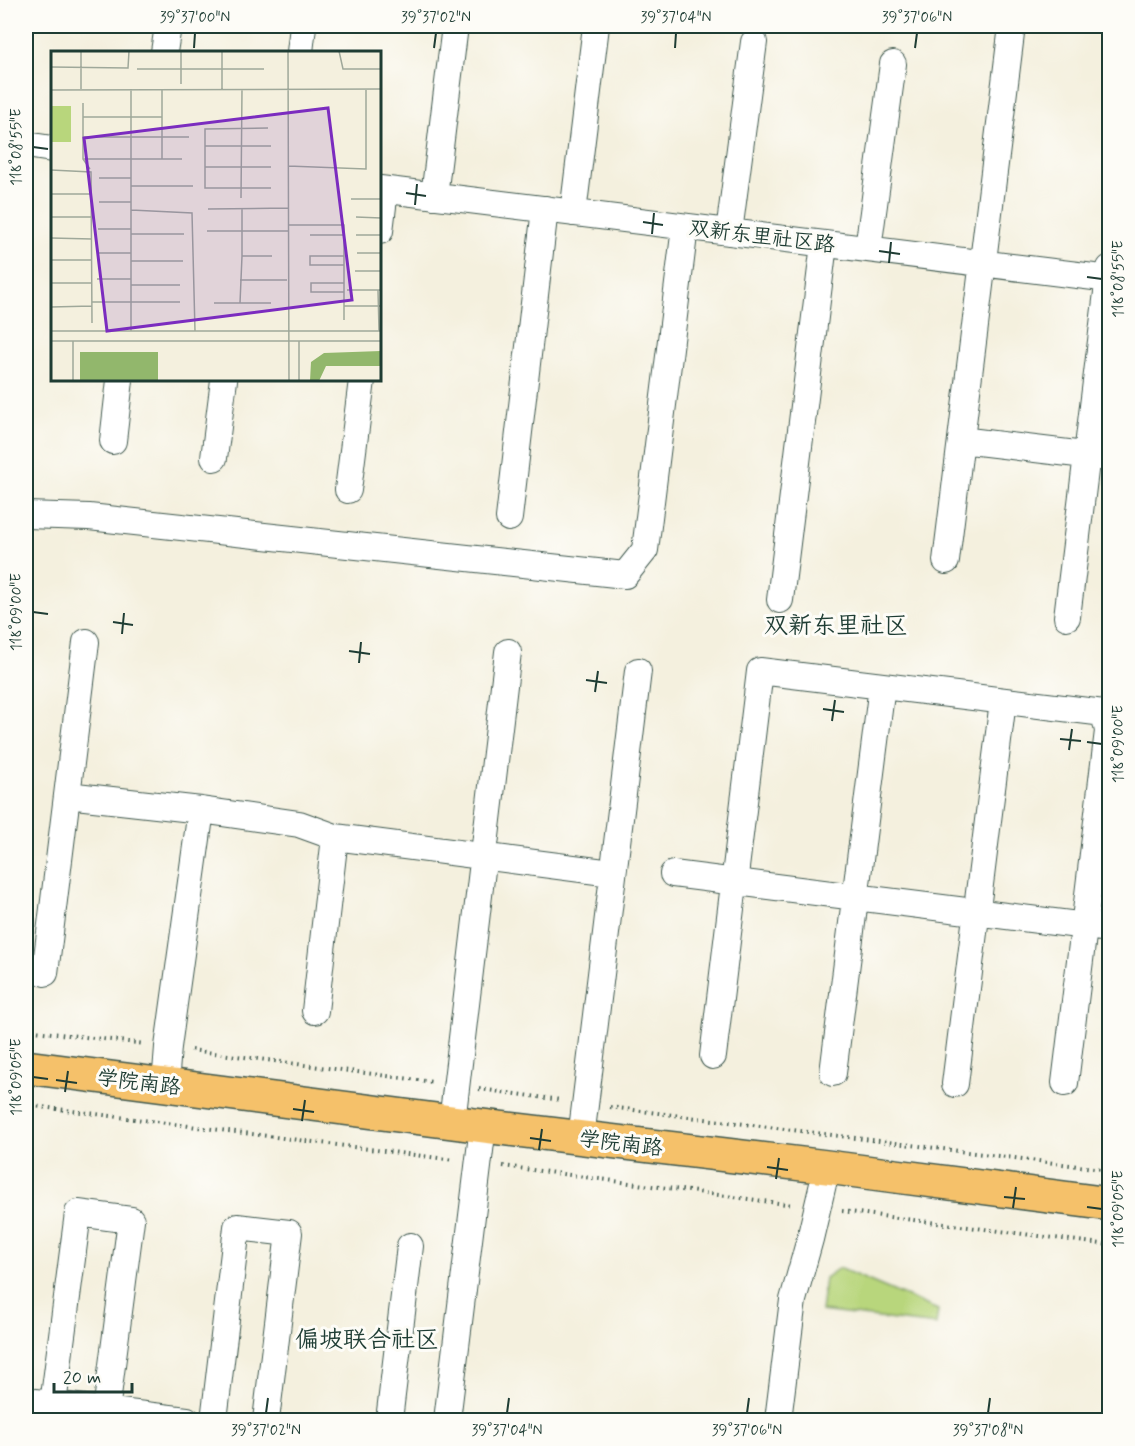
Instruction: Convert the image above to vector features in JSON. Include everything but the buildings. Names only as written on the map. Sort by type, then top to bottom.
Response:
[{"type":"main road","name":"学院南路","points":[[26,1067],[1110,1204]]},
{"type":"street","points":[[164,51],[168,26]]},
{"type":"street","points":[[300,51],[303,26]]},
{"type":"street","points":[[434,196],[455,26]]},
{"type":"street","points":[[573,213],[596,26]]},
{"type":"street","points":[[946,561],[1012,26]]},
{"type":"street","points":[[729,232],[754,42]]},
{"type":"street","points":[[868,249],[893,64]]},
{"type":"street","points":[[26,145],[51,149]]},
{"type":"street","points":[[381,210],[382,189]]},
{"type":"street","name":"双新东里社区路","points":[[382,189],[982,264],[1109,276]]},
{"type":"street","points":[[509,518],[545,209]]},
{"type":"street","points":[[26,516],[88,517],[626,575],[645,550],[685,227]]},
{"type":"street","points":[[780,600],[824,244]]},
{"type":"street","points":[[1067,617],[1098,457],[1109,276]]},
{"type":"street","points":[[113,441],[120,381]]},
{"type":"street","points":[[214,458],[224,381]]},
{"type":"street","points":[[348,490],[362,381]]},
{"type":"street","points":[[961,440],[1098,457]]},
{"type":"street","points":[[45,973],[86,642]]},
{"type":"street","points":[[447,1420],[478,1163],[467,1124],[484,857],[508,652]]},
{"type":"street","points":[[581,1138],[638,671]]},
{"type":"street","points":[[713,1056],[760,671],[1104,713],[1108,731],[1065,1083]]},
{"type":"street","points":[[833,1073],[882,686]]},
{"type":"street","points":[[955,1084],[1003,701]]},
{"type":"street","points":[[67,795],[299,824],[335,837],[612,873]]},
{"type":"street","points":[[165,1085],[168,1047],[201,810]]},
{"type":"street","points":[[315,1011],[335,837]]},
{"type":"street","points":[[673,874],[1110,929]]},
{"type":"street","points":[[778,1420],[793,1300],[827,1167]]},
{"type":"street","points":[[53,1404],[78,1213],[131,1220],[106,1411]]},
{"type":"street","points":[[214,1420],[237,1227],[289,1233],[266,1420]]},
{"type":"street","points":[[389,1420],[410,1246]]},
{"type":"street","points":[[26,1401],[188,1420]]},
{"type":"path","points":[[26,1105],[1110,1245]]},
{"type":"green space","points":[[839,1268],[938,1310],[936,1325],[821,1311],[825,1278]]},
{"type":"district","name":"双新东里社区","points":[[836,625]]},
{"type":"district","name":"偏坡联合社区","points":[[367,1339]]}]
